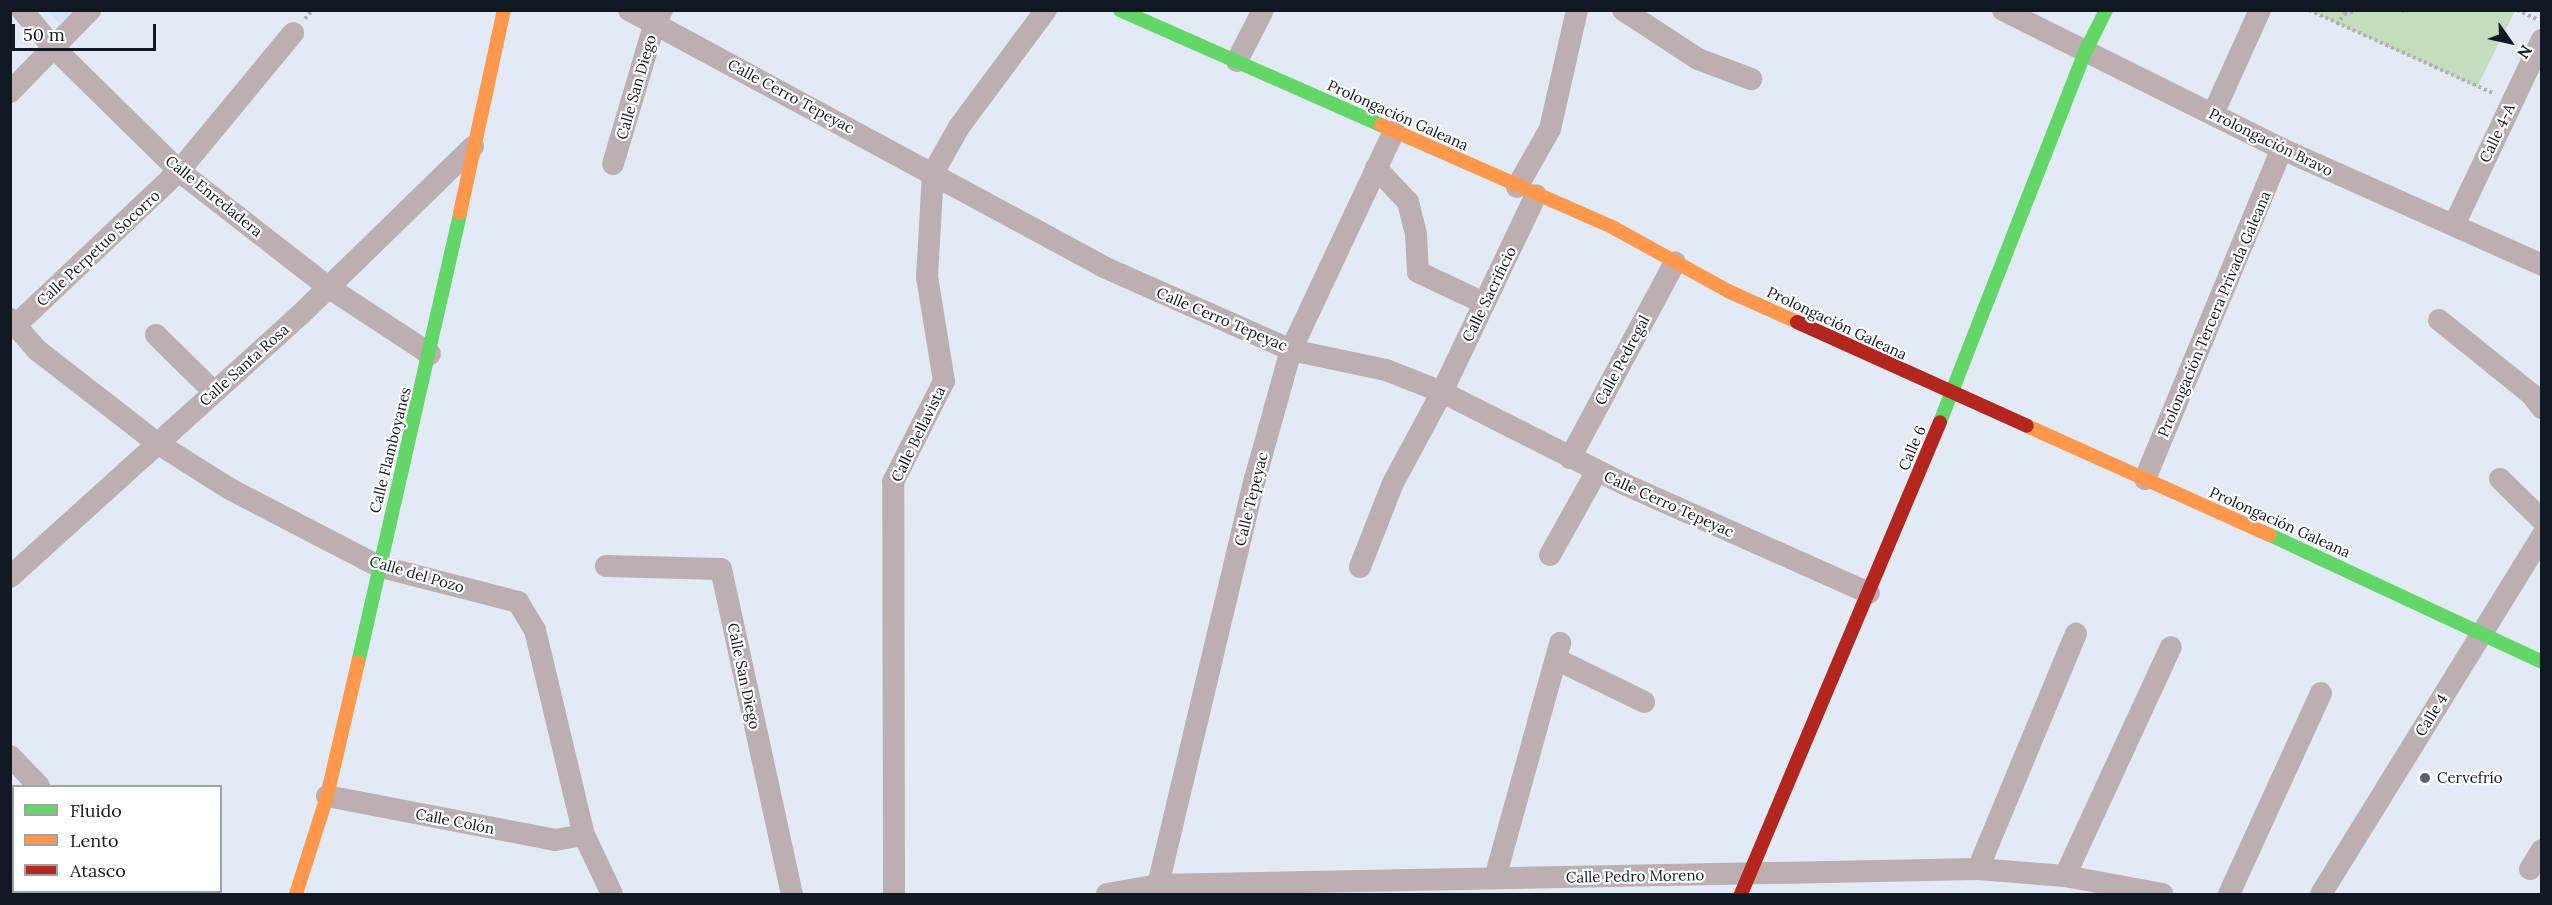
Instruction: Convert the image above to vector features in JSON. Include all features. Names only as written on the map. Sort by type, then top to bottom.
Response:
[{"type":"street","name":"Calle Enredadera","points":[[22,10],[52,46],[179,171],[328,286],[430,354]]},
{"type":"street","points":[[10,92],[52,46],[90,10]]},
{"type":"street","name":"Calle Flamboyanes","points":[[296,894],[327,796],[378,566],[430,354],[472,147],[504,10]]},
{"type":"street","name":"Calle Cerro Tepeyac","points":[[629,10],[658,16],[933,173],[1106,268],[1291,350],[1386,370],[1442,392],[1597,471],[1869,593]]},
{"type":"street","name":"Calle Bellavista","points":[[894,894],[892,482],[944,381],[927,277],[933,173],[959,128],[1046,10]]},
{"type":"street","name":"Prolongación Galeana","points":[[1120,10],[1614,228],[1728,291],[2483,633],[2541,662]]},
{"type":"street","points":[[1237,61],[1263,10]]},
{"type":"street","name":"Calle Sacrificio","points":[[1360,567],[1393,483],[1442,392],[1484,303],[1550,129],[1577,10]]},
{"type":"street","points":[[1623,10],[1698,59],[1751,79]]},
{"type":"street","name":"Prolongación Bravo","points":[[2004,10],[2282,149],[2541,265]]},
{"type":"street","name":"Calle 6","points":[[1746,885],[1952,394],[2086,50],[2106,10]]},
{"type":"street","points":[[2213,114],[2260,10]]},
{"type":"street","name":"Calle San Diego","points":[[613,164],[658,16]]},
{"type":"street","name":"Calle Perpetuo Socorro","points":[[14,321],[179,171],[294,33]]},
{"type":"street","name":"Calle 4-A","points":[[2454,225],[2541,40]]},
{"type":"street","name":"Calle Tepeyac","points":[[1158,885],[1255,479],[1291,350],[1394,131]]},
{"type":"street","name":"Calle Santa Rosa","points":[[10,577],[328,286],[472,147]]},
{"type":"street","name":"Prolongación Tercera Privada Galeana","points":[[2145,479],[2282,149]]},
{"type":"street","points":[[1376,168],[1408,202],[1416,235],[1418,273],[1484,303]]},
{"type":"street","name":"Calle Pedregal","points":[[1570,458],[1675,262]]},
{"type":"street","points":[[2439,320],[2531,394],[2541,408]]},
{"type":"street","name":"Calle del Pozo","points":[[14,321],[37,350],[157,443],[230,489],[378,566],[518,602],[535,630],[584,835],[612,894]]},
{"type":"street","points":[[156,335],[214,392]]},
{"type":"street","points":[[1550,555],[1597,471]]},
{"type":"street","points":[[2500,479],[2541,520]]},
{"type":"street","name":"Calle 4","points":[[2321,894],[2541,536]]},
{"type":"street","name":"Calle San Diego","points":[[606,566],[721,569],[792,894]]},
{"type":"street","points":[[1978,869],[2076,634]]},
{"type":"street","points":[[2065,876],[2171,647]]},
{"type":"street","points":[[1495,878],[1558,651],[1644,702]]},
{"type":"street","points":[[2229,894],[2321,693]]},
{"type":"street","points":[[10,756],[38,785]]},
{"type":"street","name":"Calle Colón","points":[[327,796],[555,840],[584,835]]},
{"type":"street","name":"Calle Pedro Moreno","points":[[1107,894],[1158,885],[1318,887],[1495,878],[1746,885],[1978,869],[2065,876],[2162,894]]},
{"type":"path","points":[[2308,10],[2337,25],[2512,100]]},
{"type":"path","points":[[2337,25],[2344,12],[2357,10]]},
{"type":"path","points":[[2517,10],[2541,22]]},
{"type":"shaded area","points":[[48,11],[74,11],[60,23]]},
{"type":"green space","points":[[2310,11],[2515,11],[2477,87]]},
{"type":"traffic: fast","points":[[1120,10],[1381,125]]},
{"type":"traffic: fast","points":[[1940,422],[2086,50],[2106,10]]},
{"type":"traffic: fast","points":[[358,663],[460,213]]},
{"type":"traffic: fast","points":[[2270,535],[2542,662]]},
{"type":"traffic: slow","points":[[460,213],[504,10]]},
{"type":"traffic: slow","points":[[1381,125],[1614,228],[1728,291],[1797,322]]},
{"type":"traffic: slow","points":[[2027,426],[2270,535]]},
{"type":"traffic: slow","points":[[296,894],[327,796],[358,663]]},
{"type":"traffic: jam","points":[[1797,322],[2027,426]]},
{"type":"traffic: jam","points":[[1741,894],[1940,422]]},
{"type":"place","name":"Cervefrío","points":[[2425,778]]}]
